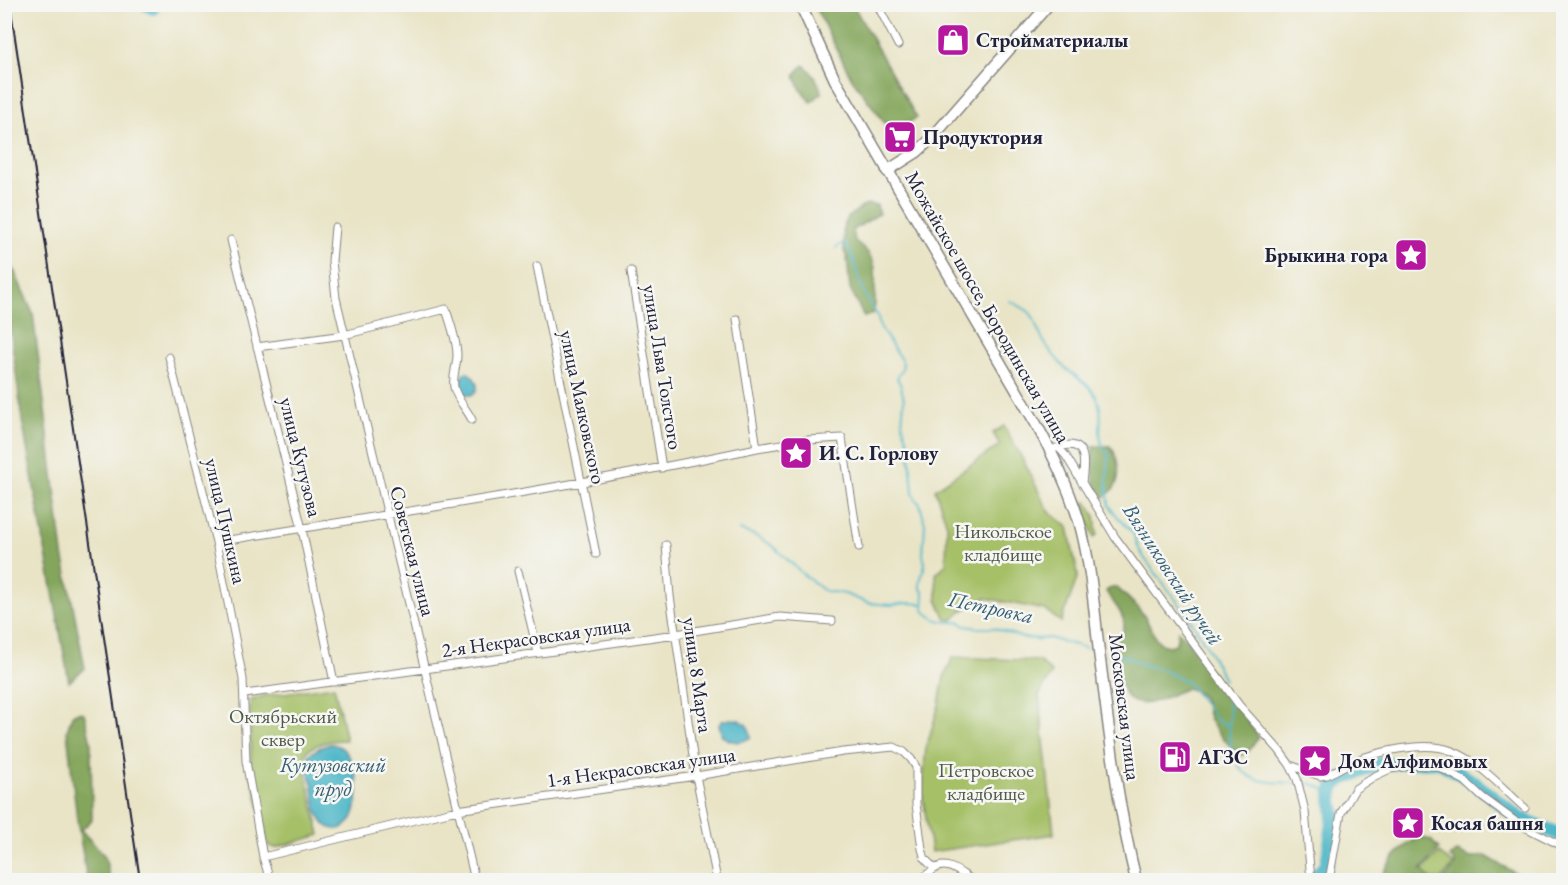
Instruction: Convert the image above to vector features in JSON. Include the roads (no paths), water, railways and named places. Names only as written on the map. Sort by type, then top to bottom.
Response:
[{"type":"main road","name":"Можайское шоссе, Бородинская улица","points":[[800,4],[832,74],[887,171],[1055,449],[1083,537]]},
{"type":"main road","points":[[887,171],[917,152],[930,140],[1049,4]]},
{"type":"main road","name":"Московская улица","points":[[1083,537],[1114,769],[1136,880]]},
{"type":"street","points":[[877,4],[898,45]]},
{"type":"street","name":"Советская улица","points":[[335,227],[332,261],[336,298],[475,880]]},
{"type":"street","name":"улица Кутузова","points":[[231,240],[302,528],[334,682]]},
{"type":"street","name":"улица Маяковского","points":[[537,266],[596,554]]},
{"type":"street","name":"улица Льва Толстого","points":[[631,271],[662,468]]},
{"type":"street","points":[[258,347],[344,335],[446,309],[457,357],[454,387],[472,420]]},
{"type":"street","points":[[737,319],[758,448]]},
{"type":"street","name":"улица Пушкина","points":[[168,357],[216,542],[241,669],[245,694],[246,761],[263,857],[270,880]]},
{"type":"street","points":[[216,542],[662,468],[758,448],[807,440],[842,438],[859,547]]},
{"type":"street","points":[[1055,449],[1073,445],[1081,451],[1084,461],[1082,483]]},
{"type":"street","points":[[1055,449],[1066,456],[1115,537],[1239,705],[1290,765],[1297,779],[1305,811],[1311,880]]},
{"type":"street","name":"улица 8 Марта","points":[[666,545],[670,596],[696,776],[717,880]]},
{"type":"street","points":[[518,571],[538,653]]},
{"type":"street","name":"2-я Некрасовская улица","points":[[245,694],[676,634],[780,617],[832,621]]},
{"type":"street","points":[[1290,765],[1320,776],[1327,775],[1363,757],[1418,746],[1436,747],[1452,751],[1468,759],[1525,808]]},
{"type":"street","name":"1-я Некрасовская улица","points":[[263,857],[457,810],[696,776],[843,752],[894,747],[904,752],[916,767],[916,804],[922,849],[925,859],[934,868]]},
{"type":"street","points":[[1326,880],[1330,875],[1341,813],[1355,789],[1390,769],[1414,765],[1437,766],[1465,781],[1482,797],[1519,824],[1563,847]]},
{"type":"street","points":[[917,880],[928,875],[934,868],[947,866],[972,880]]},
{"type":"water","points":[[467,372],[473,377],[477,387],[476,391],[470,395],[462,391],[462,378]]},
{"type":"water","points":[[730,719],[745,723],[751,737],[737,742],[722,736],[719,725],[722,721]]},
{"type":"water","name":"Кутузовский пруд","points":[[330,744],[341,748],[350,758],[358,788],[357,804],[352,817],[345,826],[334,829],[326,826],[318,814],[308,766],[309,755]]},
{"type":"waterway","name":"Петровка","points":[[146,4],[153,8]]},
{"type":"waterway","name":"Петровка","points":[[836,248],[845,243],[853,259],[861,286],[878,316],[879,325],[903,363],[897,378],[904,400],[902,423],[909,444],[913,492],[920,504],[925,524],[923,554],[925,564],[920,582],[924,594],[923,609],[930,616],[939,620],[960,622],[965,626],[978,628],[994,628],[1023,638],[1049,638],[1086,648]]},
{"type":"waterway","name":"Вязниковский ручей","points":[[1010,301],[1030,313],[1052,353],[1095,395],[1101,415],[1101,442],[1109,454],[1107,483],[1109,505],[1133,533],[1145,559],[1186,613],[1208,648],[1224,680]]},
{"type":"waterway","points":[[739,530],[754,535],[773,546],[825,591],[845,594],[868,603],[923,604]]},
{"type":"waterway","name":"Петровка","points":[[1108,654],[1125,656],[1141,664],[1161,669],[1187,682],[1218,721],[1229,726],[1229,739],[1235,758],[1245,773],[1260,780],[1296,783]]},
{"type":"waterway","name":"Вязниковский ручей","points":[[1226,692],[1230,714],[1229,725]]},
{"type":"waterway","points":[[1318,873],[1326,866],[1329,851],[1334,814],[1331,796],[1334,786],[1342,779],[1379,764],[1438,761],[1472,781],[1519,818],[1564,836]]},
{"type":"waterway","name":"Петровка","points":[[1301,783],[1318,786],[1331,796]]},
{"type":"railway","points":[[10,4],[140,880]]},
{"type":"place","name":"Стройматериалы","points":[[953,40]]},
{"type":"place","name":"Продуктория","points":[[900,137]]},
{"type":"place","name":"Брыкина гора","points":[[1411,255]]},
{"type":"place","name":"И. С. Горлову","points":[[796,453]]},
{"type":"place","name":"АГЗС","points":[[1175,757]]},
{"type":"place","name":"Дом Алфимовых","points":[[1315,761]]},
{"type":"place","name":"Косая башня","points":[[1408,823]]},
{"type":"park label","name":"Никольское кладбище","points":[[1003,542]]},
{"type":"park label","name":"Октябрьский сквер","points":[[283,728]]},
{"type":"park label","name":"Петровское кладбище","points":[[986,782]]}]
